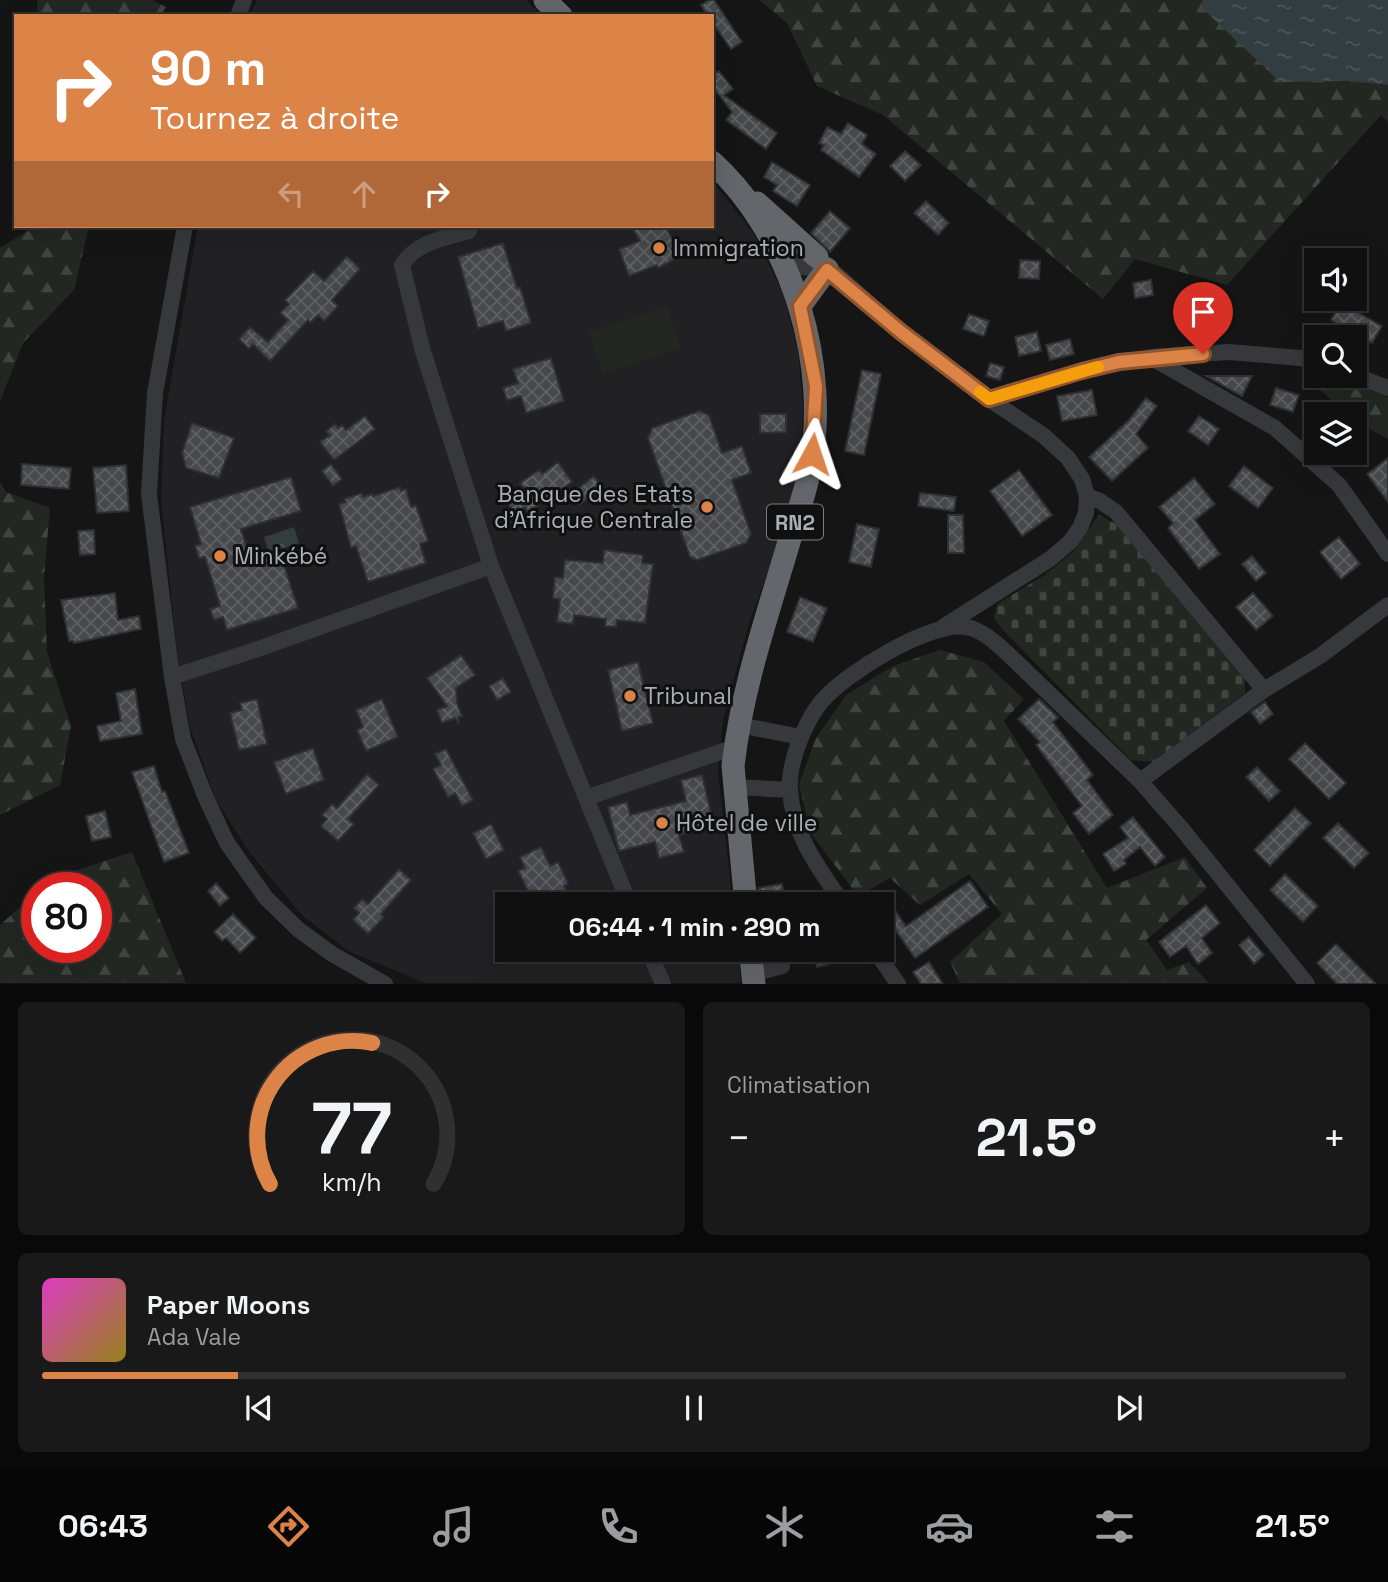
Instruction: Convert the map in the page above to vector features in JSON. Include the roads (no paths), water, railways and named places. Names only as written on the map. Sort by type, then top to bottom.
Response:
[{"type":"highway","points":[[545,0],[559,14]]},
{"type":"highway","name":"RN2","points":[[714,164],[735,183],[780,257],[800,306],[816,386],[815,435],[809,473],[744,695],[737,736],[733,766],[745,892]]},
{"type":"highway","points":[[735,183],[824,266],[800,306]]},
{"type":"street","points":[[185,228],[155,393],[149,494],[172,677],[183,739],[227,843],[267,898],[299,930],[332,954],[385,984]]},
{"type":"street","points":[[469,231],[433,241],[410,253],[402,265],[422,348],[491,566],[625,892]]},
{"type":"street","points":[[780,257],[794,250],[824,266],[901,332],[989,399],[1044,436],[1068,458],[1082,479],[1087,496],[1086,513],[1080,528],[1070,542],[1050,559],[940,629],[915,638],[844,680],[822,701],[808,721],[801,737],[790,790],[796,826],[836,892]]},
{"type":"street","points":[[989,399],[1082,371],[1151,357],[1229,352],[1304,359]]},
{"type":"street","points":[[1151,357],[1275,428],[1339,485],[1388,554]]},
{"type":"street","points":[[1367,380],[1388,388]]},
{"type":"street","points":[[1087,496],[1116,512],[1264,690]]},
{"type":"street","points":[[172,677],[491,566]]},
{"type":"street","points":[[1140,781],[1264,690],[1321,656],[1388,606]]},
{"type":"street","points":[[940,629],[969,627],[992,640],[1140,781],[1182,828],[1307,984]]},
{"type":"street","points":[[586,798],[737,736],[801,737]]},
{"type":"street","points":[[736,787],[790,790]]},
{"type":"street","points":[[653,962],[661,982]]},
{"type":"street","points":[[753,979],[782,966],[782,962]]},
{"type":"street","points":[[883,962],[898,984]]},
{"type":"water","points":[[1203,0],[1388,0],[1388,85],[1349,81],[1280,82],[1202,8]]},
{"type":"water","points":[[294,527],[299,543],[269,552],[264,537]]},
{"type":"place","name":"Immigration","points":[[659,248]]},
{"type":"place","name":"Banque des Etats d'Afrique Centrale","points":[[707,507]]},
{"type":"place","name":"Minkébé","points":[[220,556]]},
{"type":"place","name":"Tribunal","points":[[630,696]]},
{"type":"place","name":"Hôtel de ville","points":[[662,823]]}]
